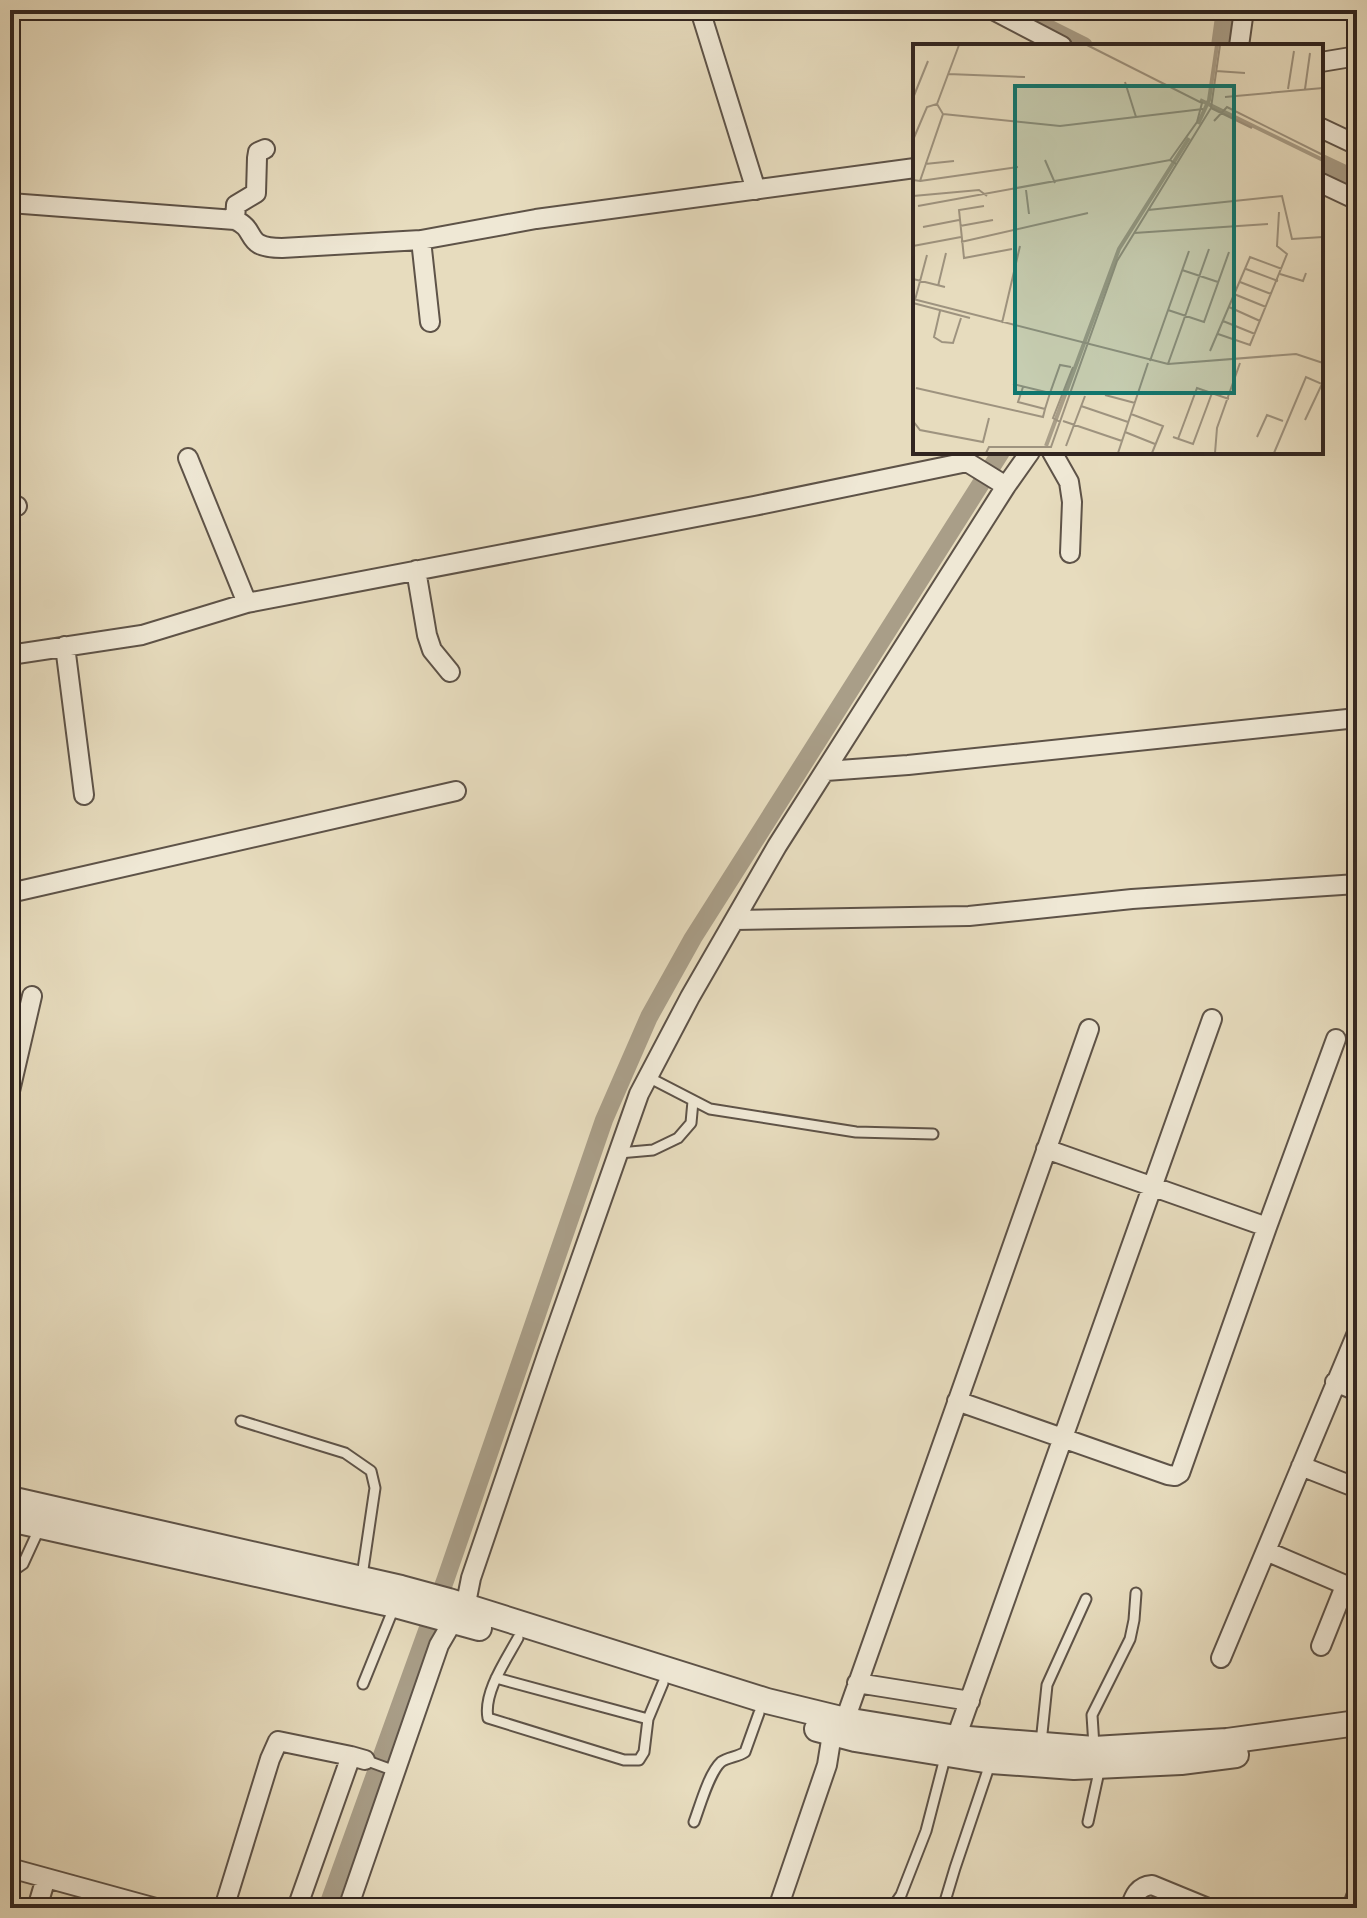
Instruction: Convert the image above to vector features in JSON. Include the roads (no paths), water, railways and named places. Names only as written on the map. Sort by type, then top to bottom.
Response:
[{"type":"street","points":[[700,10],[756,190]]},
{"type":"street","points":[[993,10],[1058,44]]},
{"type":"street","points":[[1239,44],[1244,10]]},
{"type":"street","points":[[1323,62],[1357,56]]},
{"type":"street","points":[[1323,129],[1357,145]]},
{"type":"street","points":[[235,220],[236,205],[256,193],[258,152],[265,149]]},
{"type":"street","points":[[10,203],[241,221],[258,245],[269,248],[421,240],[536,219],[913,168]]},
{"type":"street","points":[[1323,184],[1357,200]]},
{"type":"street","points":[[421,240],[430,322]]},
{"type":"street","points":[[436,1609],[471,1578],[639,1094],[690,997],[777,846],[1002,484],[1028,454]]},
{"type":"street","points":[[1053,454],[1069,482],[1072,502],[1070,553]]},
{"type":"street","points":[[188,458],[247,603]]},
{"type":"street","points":[[10,655],[142,635],[247,603],[973,461],[1002,484]]},
{"type":"street","points":[[416,570],[427,635],[432,650],[450,672]]},
{"type":"street","points":[[65,646],[84,795]]},
{"type":"street","points":[[826,771],[883,768],[1357,718]]},
{"type":"street","points":[[10,893],[456,791]]},
{"type":"street","points":[[735,920],[969,916],[1132,899],[1357,884]]},
{"type":"street","points":[[10,1091],[32,996]]},
{"type":"street","points":[[951,1746],[970,1701],[1212,1019]]},
{"type":"street","points":[[778,1908],[838,1727],[857,1683],[1089,1029]]},
{"type":"street","points":[[957,1401],[1168,1475],[1180,1473],[1336,1039]]},
{"type":"street","points":[[1046,1149],[1267,1227]]},
{"type":"street","points":[[1221,1658],[1357,1333]]},
{"type":"street","points":[[1335,1382],[1357,1391]]},
{"type":"street","points":[[1301,1466],[1357,1488]]},
{"type":"street","points":[[10,1499],[362,1579],[518,1638],[759,1713],[951,1746],[1041,1746],[1098,1758],[1181,1762],[1357,1740]]},
{"type":"street","points":[[10,1519],[436,1609],[767,1701],[838,1727]]},
{"type":"street","points":[[1266,1551],[1351,1588],[1321,1646]]},
{"type":"street","points":[[348,1908],[392,1770],[439,1645],[436,1609]]},
{"type":"street","points":[[857,1683],[970,1701]]},
{"type":"street","points":[[951,1746],[991,1761],[1074,1767],[1098,1758],[1357,1723]]},
{"type":"street","points":[[224,1908],[278,1741],[358,1758],[297,1908]]},
{"type":"street","points":[[10,1868],[156,1908]]},
{"type":"street","points":[[37,1908],[46,1878]]},
{"type":"street","points":[[1130,1908],[1139,1889],[1152,1885],[1208,1908]]},
{"type":"street","points":[[1352,1908],[1357,1894]]},
{"type":"lane","points":[[648,1077],[710,1109],[856,1132],[933,1134]]},
{"type":"lane","points":[[619,1153],[653,1150],[678,1138],[691,1123],[693,1101]]},
{"type":"lane","points":[[241,1421],[345,1453],[371,1471],[375,1488],[362,1579]]},
{"type":"lane","points":[[10,1573],[23,1564],[41,1526]]},
{"type":"lane","points":[[1088,1822],[1098,1758],[1092,1715],[1130,1639],[1136,1593]]},
{"type":"lane","points":[[1041,1746],[1047,1685],[1086,1599]]},
{"type":"lane","points":[[363,1684],[436,1609]]},
{"type":"lane","points":[[518,1638],[496,1678],[487,1710],[488,1718],[624,1760],[639,1760],[644,1752],[648,1719],[663,1683]]},
{"type":"lane","points":[[496,1678],[648,1719]]},
{"type":"lane","points":[[694,1822],[721,1762],[745,1752],[759,1713]]},
{"type":"lane","points":[[892,1908],[901,1895],[926,1831],[951,1746]]},
{"type":"lane","points":[[358,1758],[392,1770]]},
{"type":"lane","points":[[943,1908],[991,1761]]},
{"type":"waterway","points":[[1220,44],[1225,10]]},
{"type":"waterway","points":[[1014,11],[1080,44]]},
{"type":"waterway","points":[[1323,164],[1357,180]]},
{"type":"waterway","points":[[327,1908],[446,1578],[604,1120],[649,1017],[693,938],[1000,454]]}]
